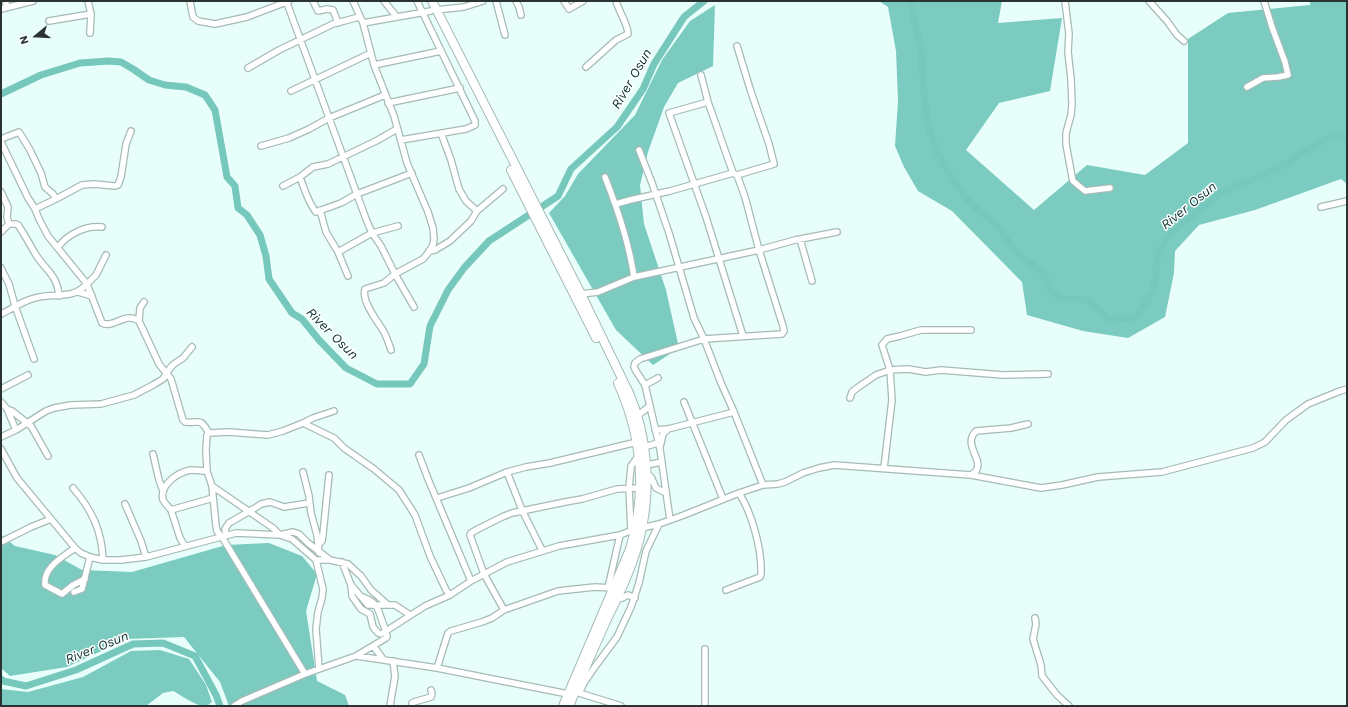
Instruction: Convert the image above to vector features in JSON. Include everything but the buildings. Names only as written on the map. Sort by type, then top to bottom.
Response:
[{"type":"highway","points":[[426,1],[551,242],[619,384],[641,445],[639,455],[643,488]]},
{"type":"highway","points":[[430,11],[432,1]]},
{"type":"highway","points":[[551,242],[582,294],[629,393],[637,416],[646,469],[631,563],[617,599],[574,693],[563,706]]},
{"type":"highway","points":[[569,706],[611,588],[630,549],[636,529]]},
{"type":"street","points":[[3,8],[6,1]]},
{"type":"street","points":[[3,8],[32,1]]},
{"type":"street","points":[[88,1],[91,14],[90,33]]},
{"type":"street","points":[[190,1],[193,17],[198,21],[209,24],[247,17],[286,3],[372,233],[381,246],[414,307]]},
{"type":"street","points":[[312,1],[318,11],[327,9],[334,11],[338,23]]},
{"type":"street","points":[[353,1],[359,18],[363,23],[374,65],[394,116],[407,163],[428,212],[433,228],[434,239],[429,251],[423,259],[395,274],[384,283],[376,287],[366,288],[364,294],[368,304],[385,333],[392,350]]},
{"type":"street","points":[[384,1],[396,16]]},
{"type":"street","points":[[401,140],[466,129],[475,125],[475,121],[460,88],[441,51],[430,11],[417,1]]},
{"type":"street","points":[[363,23],[396,16],[464,7],[483,1]]},
{"type":"street","points":[[496,1],[505,35]]},
{"type":"street","points":[[516,1],[522,15]]},
{"type":"street","points":[[564,1],[569,10],[583,1]]},
{"type":"street","points":[[586,67],[616,40],[628,34],[628,29],[618,9],[616,1]]},
{"type":"street","points":[[1065,1],[1069,34],[1068,52],[1072,104],[1071,115],[1066,133],[1066,144],[1072,177],[1073,181],[1085,191],[1110,188]]},
{"type":"street","points":[[1150,1],[1177,35],[1184,41]]},
{"type":"street","points":[[1247,87],[1263,78],[1288,75],[1264,1]]},
{"type":"street","points":[[49,21],[91,14]]},
{"type":"street","points":[[248,68],[279,50],[338,23],[359,18]]},
{"type":"street","points":[[616,204],[774,164],[769,144],[737,46]]},
{"type":"street","points":[[374,65],[441,51]]},
{"type":"street","points":[[291,91],[371,53]]},
{"type":"street","points":[[670,520],[656,430],[645,385],[636,372],[634,367],[635,363],[640,359],[704,339],[782,334],[784,331],[759,250],[745,197],[708,102],[702,75]]},
{"type":"street","points":[[388,103],[460,88]]},
{"type":"street","points":[[261,146],[289,138],[329,118],[385,95]]},
{"type":"street","points":[[708,102],[669,113],[706,217],[743,336]]},
{"type":"street","points":[[283,186],[300,177],[313,167],[328,164],[376,141],[397,129]]},
{"type":"street","points":[[1,139],[19,132],[41,173],[45,187],[56,199]]},
{"type":"street","points":[[35,209],[82,185],[118,185],[121,177],[126,144],[131,132]]},
{"type":"street","points":[[441,133],[451,160],[459,189],[466,201],[478,211]]},
{"type":"street","points":[[1,142],[48,236],[87,284],[100,319],[105,324],[128,318],[133,318],[139,321]]},
{"type":"street","points":[[639,150],[669,233],[694,318],[704,339],[720,383],[734,412],[763,485]]},
{"type":"street","points":[[300,177],[302,186],[316,212],[341,203],[357,194],[412,173]]},
{"type":"street","points":[[605,177],[616,204],[631,256],[634,277]]},
{"type":"street","points":[[429,251],[435,250],[450,241],[471,221],[478,211],[503,189]]},
{"type":"street","points":[[1,192],[8,207],[7,218],[9,224]]},
{"type":"street","points":[[1321,207],[1347,201]]},
{"type":"street","points":[[320,210],[326,232],[338,252],[348,276]]},
{"type":"street","points":[[1,232],[9,224],[18,225],[55,280],[58,286],[59,296]]},
{"type":"street","points":[[58,247],[66,238],[76,232],[91,226],[102,227]]},
{"type":"street","points":[[338,252],[372,233],[398,226]]},
{"type":"street","points":[[582,294],[598,292],[634,277],[837,232]]},
{"type":"street","points":[[800,239],[812,281]]},
{"type":"street","points":[[78,292],[96,275],[106,255]]},
{"type":"street","points":[[1,268],[9,284],[15,306],[34,359]]},
{"type":"street","points":[[1,314],[36,297],[59,296],[78,292],[92,296]]},
{"type":"street","points":[[144,302],[140,308],[139,321],[159,364],[171,379],[183,420],[185,422],[200,421],[204,424],[209,433]]},
{"type":"street","points":[[884,468],[892,400],[890,370],[882,346],[887,339],[921,330],[971,330]]},
{"type":"street","points":[[1,437],[16,430],[46,411],[54,408],[71,405],[101,404],[134,395],[159,382],[174,364],[183,358],[192,347]]},
{"type":"street","points":[[850,398],[852,392],[857,388],[876,375],[890,370],[908,369],[926,372],[941,370],[1002,375],[1048,374]]},
{"type":"street","points":[[1,390],[28,374]]},
{"type":"street","points":[[645,385],[658,378]]},
{"type":"street","points":[[342,562],[352,586],[368,605],[375,631],[381,634],[425,606],[450,595],[471,581],[507,562],[542,550],[620,535],[636,529],[659,524],[739,493],[763,485],[778,484],[811,470],[834,465],[884,468],[971,475],[1041,488],[1098,477],[1126,474],[1153,474],[1177,469],[1253,448],[1265,442],[1286,420],[1308,404],[1340,391],[1347,390]]},
{"type":"street","points":[[1,402],[7,409],[16,430]]},
{"type":"street","points":[[684,402],[723,499]]},
{"type":"street","points":[[637,416],[650,406]]},
{"type":"street","points":[[7,409],[32,426],[48,456]]},
{"type":"street","points":[[209,433],[229,432],[268,435],[283,431],[312,418],[334,411]]},
{"type":"street","points":[[656,430],[668,429],[734,412]]},
{"type":"street","points":[[303,423],[334,438],[344,448],[374,469],[399,490],[415,515],[430,556],[446,590],[450,595]]},
{"type":"street","points":[[971,475],[977,468],[977,462],[972,450],[971,439],[976,431],[1011,428],[1028,424]]},
{"type":"street","points":[[659,446],[663,434],[668,429]]},
{"type":"street","points":[[209,433],[207,435],[206,450],[207,471],[212,486],[217,531],[224,536],[305,674]]},
{"type":"street","points":[[437,498],[469,488],[507,472],[526,467],[641,445],[659,446]]},
{"type":"street","points":[[1,449],[17,478],[75,548],[90,558],[122,560],[146,557],[236,532],[280,535],[292,539],[316,560],[323,589],[316,629],[320,669]]},
{"type":"street","points":[[153,454],[163,490],[164,501],[171,510],[180,538],[185,546]]},
{"type":"street","points":[[419,454],[471,581]]},
{"type":"street","points":[[636,529],[629,488],[631,466],[639,455]]},
{"type":"street","points":[[656,488],[646,469],[662,462]]},
{"type":"street","points":[[163,490],[172,479],[189,471],[207,471]]},
{"type":"street","points":[[303,472],[309,496],[318,548],[319,556],[316,560]]},
{"type":"street","points":[[507,472],[522,510],[542,550]]},
{"type":"street","points":[[318,548],[323,534],[329,475]]},
{"type":"street","points":[[212,486],[273,528],[280,535]]},
{"type":"street","points":[[73,488],[89,509],[98,528],[104,560]]},
{"type":"street","points":[[504,610],[484,574],[470,538],[471,533],[502,517],[522,510],[582,499],[617,489],[656,488],[666,493]]},
{"type":"street","points":[[726,590],[760,577],[761,574],[758,543],[747,507],[739,493]]},
{"type":"street","points":[[171,510],[213,498]]},
{"type":"street","points":[[224,536],[228,523],[265,502],[270,502],[284,507],[309,503]]},
{"type":"street","points":[[125,504],[141,541],[146,557]]},
{"type":"street","points":[[1,542],[30,527],[51,519]]},
{"type":"street","points":[[574,693],[617,637],[635,598],[640,583],[646,551],[659,524]]},
{"type":"street","points":[[280,535],[295,532],[303,537],[308,543],[318,548],[330,560]]},
{"type":"street","points":[[437,668],[448,633],[451,631],[482,622],[492,618],[504,610],[558,591],[595,587],[611,588],[620,535]]},
{"type":"street","points":[[177,548],[180,538]]},
{"type":"street","points":[[308,543],[309,553]]},
{"type":"street","points":[[75,548],[49,567],[44,582],[45,585],[62,594],[73,585],[85,579]]},
{"type":"street","points":[[74,592],[82,589],[90,558]]},
{"type":"street","points":[[316,560],[330,560],[348,564],[388,605]]},
{"type":"street","points":[[352,586],[352,596],[362,609],[370,614]]},
{"type":"street","points":[[617,599],[628,595],[635,598]]},
{"type":"street","points":[[234,706],[242,701],[305,674],[356,656],[374,647],[387,637],[386,631],[380,619],[377,605],[360,596]]},
{"type":"street","points":[[368,605],[394,605],[410,615]]},
{"type":"street","points":[[1035,618],[1036,624],[1033,639],[1041,665],[1042,676],[1057,695],[1069,706]]},
{"type":"street","points":[[374,647],[383,659]]},
{"type":"street","points":[[705,649],[705,706]]},
{"type":"street","points":[[356,656],[437,668],[574,693],[604,700],[621,706]]},
{"type":"street","points":[[390,706],[395,676],[393,661]]},
{"type":"street","points":[[412,706],[412,703],[414,702],[431,698],[431,690]]},
{"type":"street","points":[[599,706],[604,700]]},
{"type":"shaded area","points":[[879,1],[1002,1],[998,23],[1062,18],[1050,91],[999,103],[966,150],[1034,210],[1087,165],[1145,175],[1188,143],[1188,39],[1228,13],[1310,5],[1310,1],[1347,1],[1347,184],[1341,179],[1255,210],[1199,225],[1175,251],[1174,273],[1165,317],[1128,338],[1083,331],[1027,315],[1022,282],[952,211],[918,191],[904,167],[895,146],[898,101],[896,51],[888,7]]},
{"type":"shaded area","points":[[715,5],[713,66],[678,83],[664,107],[648,152],[640,185],[644,224],[666,290],[679,348],[653,365],[616,330],[549,213],[565,196],[578,174],[635,115],[662,60],[690,21]]},
{"type":"shaded area","points":[[1,535],[15,546],[55,555],[82,570],[132,572],[226,545],[269,543],[302,556],[317,574],[306,611],[317,681],[345,695],[349,706],[229,706],[220,682],[184,637],[127,639],[67,667],[10,676],[1,668]]},
{"type":"shaded area","points":[[160,650],[189,659],[206,685],[212,702],[210,704],[206,706],[198,705],[173,691],[163,693],[146,706],[1,706],[1,689],[28,692],[83,677],[131,651]]},
{"type":"waterway","name":"River Osun","points":[[1,94],[41,75],[80,63],[109,61],[121,62],[149,80],[165,85],[186,87],[205,95],[215,110],[227,177],[235,186],[238,208],[247,215],[260,235],[266,256],[269,279],[292,313],[302,319],[319,340],[346,368],[377,384],[410,384],[424,364],[430,326],[448,290],[464,268],[489,241],[558,196],[571,169],[617,127],[643,89],[654,64],[684,17],[704,1]]},
{"type":"waterway","name":"River Osun","points":[[910,1],[921,52],[925,103],[929,128],[937,152],[952,179],[972,205],[999,227],[1016,252],[1044,274],[1049,288],[1060,299],[1085,299],[1098,308],[1109,320],[1136,317],[1154,289],[1158,253],[1169,235],[1223,192],[1288,163],[1300,154],[1335,134],[1347,139]]},
{"type":"waterway","name":"River Osun","points":[[1,679],[3,681],[26,686],[76,670],[133,644],[163,643],[195,656],[216,695],[220,706]]}]
